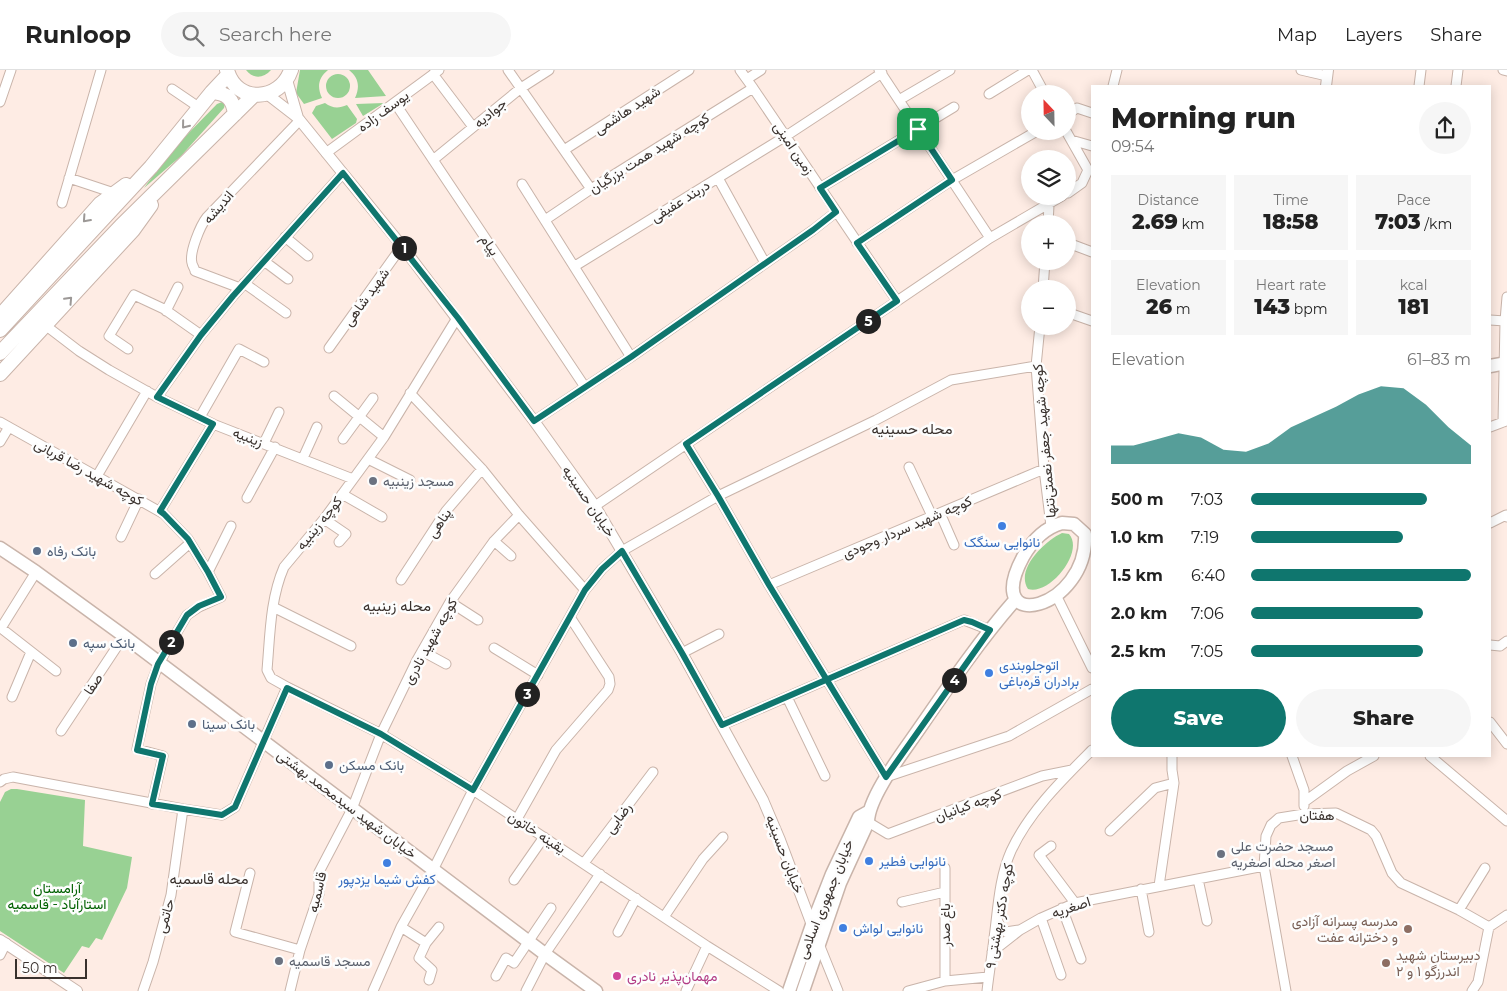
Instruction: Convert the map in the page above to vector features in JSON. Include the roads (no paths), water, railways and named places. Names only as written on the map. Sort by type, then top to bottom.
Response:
[{"type":"main road","points":[[0,330],[151,167],[228,72],[234,85],[244,92],[261,95]]},
{"type":"main road","points":[[0,353],[121,226],[235,114],[261,95],[275,91],[289,75]]},
{"type":"main road","points":[[212,92],[220,92],[228,97],[234,105],[235,114]]},
{"type":"main road","points":[[0,316],[100,204],[151,167]]},
{"type":"main road","points":[[0,374],[133,230],[167,181]]},
{"type":"main road","points":[[1491,366],[1505,363]]},
{"type":"main road","points":[[1062,523],[1074,524],[1089,532],[1082,564],[1070,583],[1056,595],[1041,604],[1023,605],[1016,599],[1012,592],[1017,569],[1026,551],[1038,536],[1051,526],[1062,523]]},
{"type":"main road","name":"خیابان شهید سیدمحمد بهشتی","points":[[0,548],[124,636],[158,664],[596,991]]},
{"type":"main road","name":"خیابان جمهوری اسلامی","points":[[803,991],[840,883],[886,777],[990,630],[1016,599]]},
{"type":"main road","name":"خیابان جمهوری اسلامی","points":[[789,991],[832,874],[859,817],[868,817]]},
{"type":"street","points":[[0,102],[10,70]]},
{"type":"street","points":[[62,203],[101,70]]},
{"type":"street","points":[[508,70],[591,189]]},
{"type":"street","name":"جوادیه","points":[[433,160],[521,88],[549,70]]},
{"type":"street","name":"شهید هاشمی","points":[[564,150],[689,70]]},
{"type":"street","name":"زمین امینی","points":[[740,70],[897,301]]},
{"type":"street","points":[[747,79],[762,70]]},
{"type":"street","points":[[899,100],[950,70]]},
{"type":"street","points":[[989,94],[1030,70],[1039,85]]},
{"type":"street","points":[[1113,85],[1117,70]]},
{"type":"street","points":[[1301,70],[1327,78]]},
{"type":"street","points":[[1419,85],[1421,70]]},
{"type":"street","points":[[1456,85],[1458,70]]},
{"type":"street","points":[[1503,70],[1507,71]]},
{"type":"street","points":[[436,72],[473,127]]},
{"type":"street","name":"یوسف زاده","points":[[326,153],[436,72]]},
{"type":"street","points":[[880,72],[990,238]]},
{"type":"street","name":"دربند عفیفی","points":[[575,266],[786,136],[880,72]]},
{"type":"street","points":[[289,75],[299,119]]},
{"type":"street","name":"کوچه شهید همت بزرگیان","points":[[545,220],[591,189],[753,88]]},
{"type":"street","points":[[172,89],[200,108]]},
{"type":"street","points":[[261,95],[299,119]]},
{"type":"street","name":"پیام","points":[[394,103],[586,387]]},
{"type":"street","points":[[820,188],[954,107]]},
{"type":"street","points":[[1076,109],[1091,113]]},
{"type":"street","name":"خیابان حسینیه","points":[[299,119],[458,318],[594,506],[682,653],[763,800],[812,925]]},
{"type":"street","name":"اندیشه","points":[[242,286],[195,271],[192,264],[192,256],[200,228],[206,217],[299,119]]},
{"type":"street","points":[[1076,139],[1091,146]]},
{"type":"street","points":[[857,243],[952,180],[1021,140]]},
{"type":"street","points":[[1071,140],[1090,171],[1082,183],[1076,187]]},
{"type":"street","points":[[157,397],[201,335],[343,173]]},
{"type":"street","points":[[69,178],[114,193]]},
{"type":"street","points":[[718,178],[765,263]]},
{"type":"street","points":[[522,184],[631,357]]},
{"type":"street","points":[[594,506],[990,238],[1049,205]]},
{"type":"street","points":[[1048,215],[1049,205]]},
{"type":"street","points":[[534,421],[631,357],[836,212]]},
{"type":"street","points":[[286,237],[308,256]]},
{"type":"street","name":"شهید شاهی","points":[[329,348],[402,246]]},
{"type":"street","points":[[1076,246],[1091,252]]},
{"type":"street","points":[[264,261],[288,279]]},
{"type":"street","points":[[242,286],[286,313]]},
{"type":"street","points":[[166,311],[178,287]]},
{"type":"street","points":[[128,349],[109,336],[134,295],[166,311],[201,335]]},
{"type":"street","points":[[1491,426],[1505,422],[1505,321],[1507,297]]},
{"type":"street","points":[[1076,315],[1091,321]]},
{"type":"street","name":"کوچه زینبیه","points":[[287,688],[271,678],[267,670],[273,607],[280,575],[284,567],[324,519],[384,437],[458,318]]},
{"type":"street","points":[[1491,320],[1505,321]]},
{"type":"street","name":"زینبیه","points":[[45,325],[94,360],[157,397],[213,424],[353,479]]},
{"type":"street","name":"کوچه شهید جعفر نعمتی‌تنها","points":[[1039,335],[1036,366],[1044,469],[1051,526]]},
{"type":"street","points":[[200,418],[239,349],[264,362]]},
{"type":"street","points":[[373,991],[401,927],[433,870],[473,790],[585,590],[602,569],[622,551],[718,496],[867,424],[951,380],[1036,366]]},
{"type":"street","points":[[97,476],[147,391]]},
{"type":"street","points":[[410,393],[482,469],[519,515],[585,590]]},
{"type":"street","points":[[334,396],[384,437]]},
{"type":"street","points":[[344,439],[373,398]]},
{"type":"street","points":[[264,443],[279,412]]},
{"type":"street","name":"کوچه شهید رضا قربانی","points":[[0,422],[160,511],[190,543],[221,597],[199,606],[187,615],[158,664]]},
{"type":"street","points":[[160,511],[213,424]]},
{"type":"street","points":[[0,442],[9,427]]},
{"type":"street","points":[[302,458],[317,427]]},
{"type":"street","points":[[686,444],[886,777],[1009,736],[1091,690]]},
{"type":"street","points":[[248,498],[275,448]]},
{"type":"street","points":[[368,459],[410,480]]},
{"type":"street","points":[[909,467],[954,545]]},
{"type":"street","name":"پناهی","points":[[401,580],[446,511],[482,469]]},
{"type":"street","name":"کوچه شهید سردار وجودی","points":[[769,585],[1044,469]]},
{"type":"street","points":[[342,494],[382,517]]},
{"type":"street","points":[[121,537],[139,499]]},
{"type":"street","name":"کوچه شهید نادری","points":[[352,809],[381,734],[422,651],[450,602],[494,541],[519,515]]},
{"type":"street","points":[[1491,523],[1507,516]]},
{"type":"street","points":[[324,519],[346,534],[339,542]]},
{"type":"street","points":[[208,572],[232,526]]},
{"type":"street","points":[[494,541],[511,556]]},
{"type":"street","points":[[156,574],[190,543]]},
{"type":"street","points":[[36,572],[1,628],[56,671]]},
{"type":"street","points":[[1056,595],[1091,666]]},
{"type":"street","points":[[450,602],[478,620]]},
{"type":"street","points":[[273,607],[351,646]]},
{"type":"street","points":[[517,819],[556,750],[608,690],[610,684],[609,676],[570,616]]},
{"type":"street","points":[[722,725],[964,620],[990,630]]},
{"type":"street","points":[[682,653],[719,634]]},
{"type":"street","name":"صفا","points":[[61,731],[124,636]]},
{"type":"street","points":[[494,648],[538,675]]},
{"type":"street","points":[[422,651],[446,664]]},
{"type":"street","points":[[12,697],[31,652]]},
{"type":"street","points":[[152,804],[163,756],[137,750],[151,684],[158,664]]},
{"type":"street","points":[[0,782],[14,777],[184,810],[222,815],[235,807],[287,688]]},
{"type":"street","name":"یقینه خاتون","points":[[287,688],[381,734],[473,790],[707,946],[779,991]]},
{"type":"street","points":[[787,697],[824,776]]},
{"type":"street","points":[[1491,723],[1507,744]]},
{"type":"street","name":"کوچه دکتر بهشتی ۹","points":[[987,991],[996,918],[1004,873],[1010,853],[1018,836],[1034,813],[1091,751]]},
{"type":"street","points":[[1159,886],[1174,784],[1172,757]]},
{"type":"street","points":[[1304,802],[1346,771],[1372,757]]},
{"type":"street","points":[[1431,757],[1507,821]]},
{"type":"street","points":[[1293,758],[1304,790],[1304,814]]},
{"type":"street","name":"کوچه کیانیان","points":[[868,817],[888,834],[1042,776],[1072,770]]},
{"type":"street","name":"رضایی","points":[[584,863],[653,772]]},
{"type":"street","points":[[1110,831],[1155,788],[1174,784]]},
{"type":"street","name":"قاسمیه","points":[[290,991],[300,950],[319,894],[319,872],[352,809]]},
{"type":"street","name":"حاتمی","points":[[143,991],[171,895],[184,810]]},
{"type":"street","name":"هفتان","points":[[1286,991],[1264,866],[1266,836],[1271,825],[1279,818],[1304,814],[1336,813],[1371,830],[1376,836],[1392,872],[1401,883],[1489,927]]},
{"type":"street","points":[[514,880],[544,837]]},
{"type":"street","points":[[664,917],[703,859],[723,837]]},
{"type":"street","points":[[1051,846],[1039,855],[1076,903]]},
{"type":"street","name":"اصغریه","points":[[992,952],[1020,930],[1041,918],[1076,903],[1264,866]]},
{"type":"street","name":"باغ صدر","points":[[945,868],[945,981]]},
{"type":"street","points":[[1458,910],[1485,868]]},
{"type":"street","points":[[250,873],[235,932],[300,950]]},
{"type":"street","points":[[526,991],[545,954],[600,874]]},
{"type":"street","points":[[1198,878],[1208,921]]},
{"type":"street","points":[[1141,889],[1149,932]]},
{"type":"street","points":[[902,902],[945,892]]},
{"type":"street","points":[[618,932],[636,898]]},
{"type":"street","points":[[496,976],[506,958],[514,963],[551,908]]},
{"type":"street","points":[[1062,908],[1081,960]]},
{"type":"street","points":[[1472,991],[1478,982],[1489,927],[1507,915]]},
{"type":"street","points":[[996,918],[1001,929],[1006,932],[1020,930]]},
{"type":"street","points":[[1041,918],[1061,975]]},
{"type":"street","points":[[401,927],[426,943]]},
{"type":"street","points":[[429,980],[432,970],[419,958],[426,943],[439,927]]},
{"type":"street","points":[[0,955],[3,942],[76,991]]},
{"type":"street","points":[[819,944],[838,991]]},
{"type":"street","points":[[686,991],[707,946]]},
{"type":"street","points":[[911,990],[945,981],[988,977]]},
{"type":"place","name":"مسجد زینبیه","points":[[373,481]]},
{"type":"place","name":"نانوایی سنگک","points":[[1002,526]]},
{"type":"place","name":"بانک رفاه","points":[[37,551]]},
{"type":"place","name":"بانک سپه","points":[[73,643]]},
{"type":"place","name":"اتوجلوبندی برادران قره‌باغی","points":[[989,673]]},
{"type":"place","name":"بانک سینا","points":[[192,724]]},
{"type":"place","name":"بانک مسکن","points":[[329,765]]},
{"type":"place","name":"مسجد حضرت علی اصغر محله اصغریه","points":[[1221,854]]},
{"type":"place","name":"نانوایی فطیر","points":[[869,861]]},
{"type":"place","name":"کفش شیما یزدپور","points":[[387,863]]},
{"type":"place","name":"نانوایی لواش","points":[[843,928]]},
{"type":"place","name":"مدرسه پسرانه آزادی و دخترانه عفت","points":[[1408,929]]},
{"type":"place","name":"مسجد قاسمیه","points":[[279,961]]},
{"type":"place","name":"دبیرستان شهید اندرزگو ۱ و ۲","points":[[1386,963]]},
{"type":"place","name":"مهمان‌پذیر نادری","points":[[617,976]]},
{"type":"district","name":"محله حسینیه","points":[[912,429]]},
{"type":"district","name":"محله زینبیه","points":[[397,606]]},
{"type":"district","name":"محله قاسمیه","points":[[209,879]]},
{"type":"park label","name":"آرامستان استارآباد - قاسمیه","points":[[57,896]]}]
